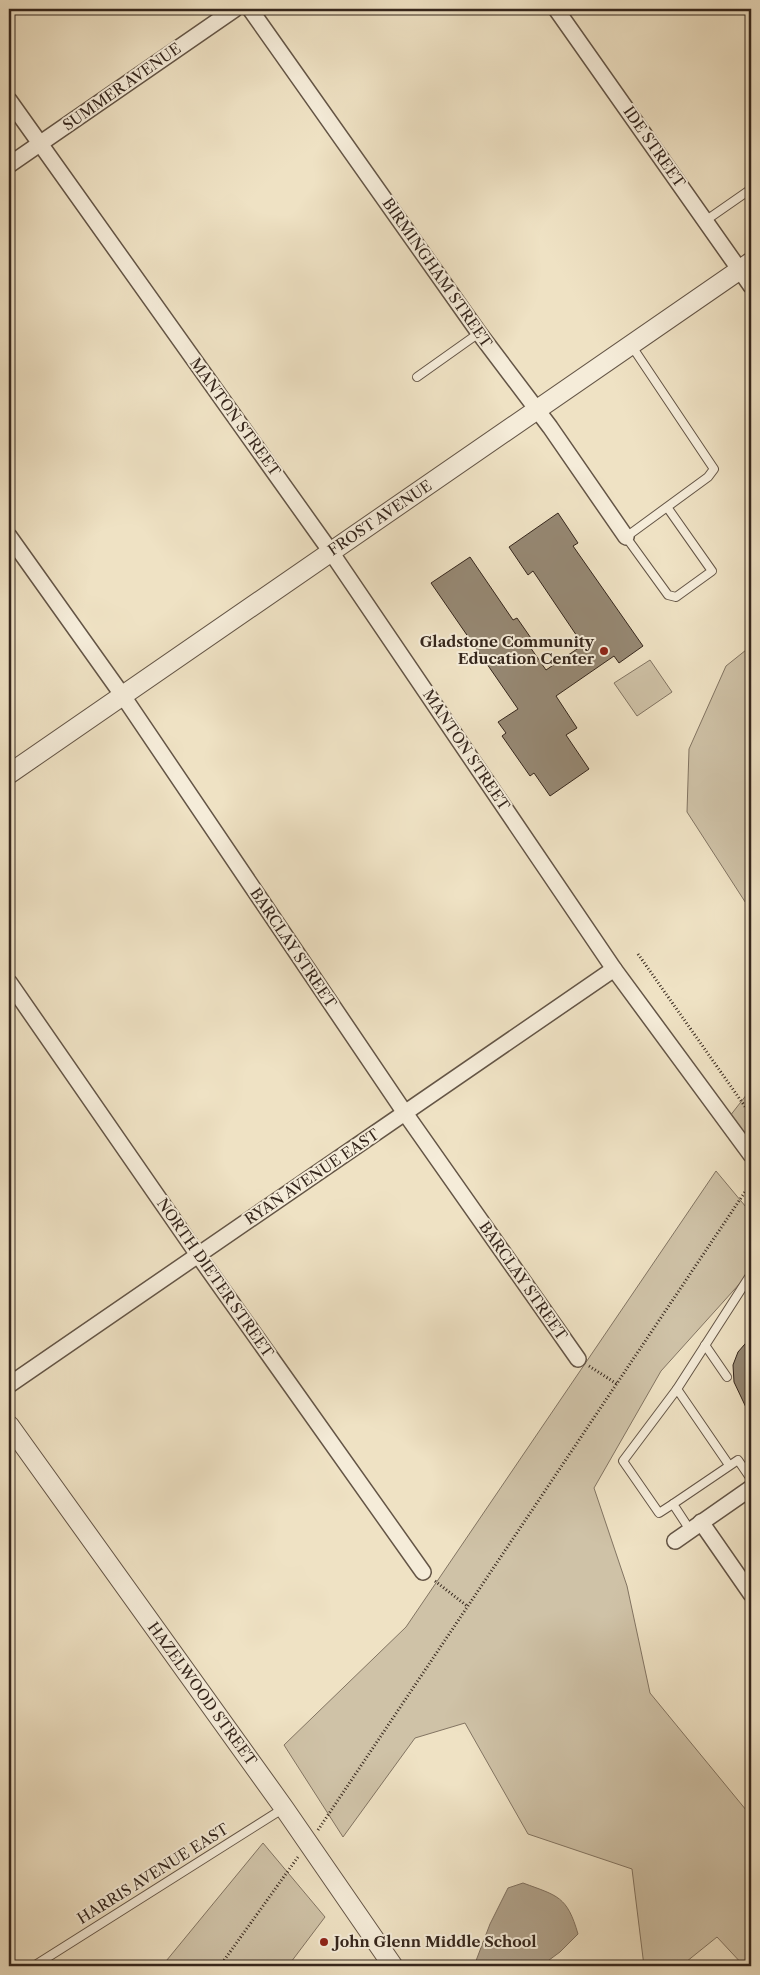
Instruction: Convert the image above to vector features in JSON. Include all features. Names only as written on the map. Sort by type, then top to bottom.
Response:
[{"type":"street","name":"SUMMER AVENUE","points":[[9,165],[235,9]]},
{"type":"street","name":"BIRMINGHAM STREET","points":[[250,9],[626,537]]},
{"type":"street","name":"IDE STREET","points":[[556,9],[705,220],[746,266],[751,286]]},
{"type":"street","name":"MANTON STREET","points":[[9,100],[331,552],[614,969],[751,1154]]},
{"type":"street","name":"FROST AVENUE","points":[[9,774],[746,266]]},
{"type":"street","name":"BARCLAY STREET","points":[[9,536],[123,696],[405,1113],[578,1359]]},
{"type":"street","name":"RYAN AVENUE EAST","points":[[9,1385],[614,969]]},
{"type":"street","name":"NORTH DIETER STREET","points":[[9,982],[198,1255],[423,1572]]},
{"type":"street","name":"HAZELWOOD STREET","points":[[9,1425],[309,1843],[393,1966]]},
{"type":"street","points":[[675,1541],[751,1488]]},
{"type":"street","points":[[696,1526],[751,1594]]},
{"type":"lane","points":[[705,220],[751,189]]},
{"type":"lane","points":[[417,377],[479,333]]},
{"type":"lane","points":[[631,346],[714,469],[708,477],[667,507],[626,537],[668,595],[676,597],[712,571],[667,507]]},
{"type":"lane","points":[[751,1274],[677,1389],[623,1461],[660,1513],[738,1460],[751,1479]]},
{"type":"lane","points":[[705,1345],[727,1377]]},
{"type":"lane","points":[[677,1389],[729,1465]]},
{"type":"lane","points":[[673,1504],[696,1526]]},
{"type":"lane","name":"HARRIS AVENUE EAST","points":[[37,1964],[284,1808]]},
{"type":"path","points":[[638,954],[751,1116]]},
{"type":"path","points":[[220,1966],[309,1843],[751,1183]]},
{"type":"path","points":[[578,1359],[617,1384]]},
{"type":"path","points":[[423,1572],[467,1606]]},
{"type":"shaded area","points":[[751,646],[751,911],[687,812],[689,749],[726,666]]},
{"type":"shaded area","points":[[650,660],[672,692],[637,716],[614,683]]},
{"type":"shaded area","points":[[751,1089],[751,1155],[726,1121]]},
{"type":"shaded area","points":[[716,1171],[751,1213],[751,1271],[661,1371],[594,1488],[627,1586],[650,1693],[751,1816],[751,1966],[744,1966],[717,1937],[681,1966],[644,1966],[632,1869],[528,1834],[465,1723],[415,1738],[343,1837],[284,1745],[406,1627]]},
{"type":"shaded area","points":[[263,1843],[325,1917],[288,1966],[162,1966]]},
{"type":"shaded area","points":[[523,1883],[560,1899],[570,1912],[578,1934],[560,1952],[541,1966],[474,1966],[490,1924],[508,1888]]},
{"type":"building","name":"Gladstone Community Education Center","points":[[558,513],[578,543],[573,546],[643,646],[619,663],[614,656],[556,696],[577,728],[566,735],[589,769],[550,796],[534,773],[530,776],[502,736],[506,733],[498,722],[518,709],[431,583],[470,557],[513,620],[517,618],[533,641],[528,644],[546,670],[583,645],[533,571],[528,575],[509,547]]},
{"type":"building","points":[[751,1337],[751,1418],[734,1382],[733,1365],[738,1352]]},
{"type":"place","name":"Gladstone Community Education Center","points":[[604,651]]},
{"type":"place","name":"John Glenn Middle School","points":[[324,1942]]}]
